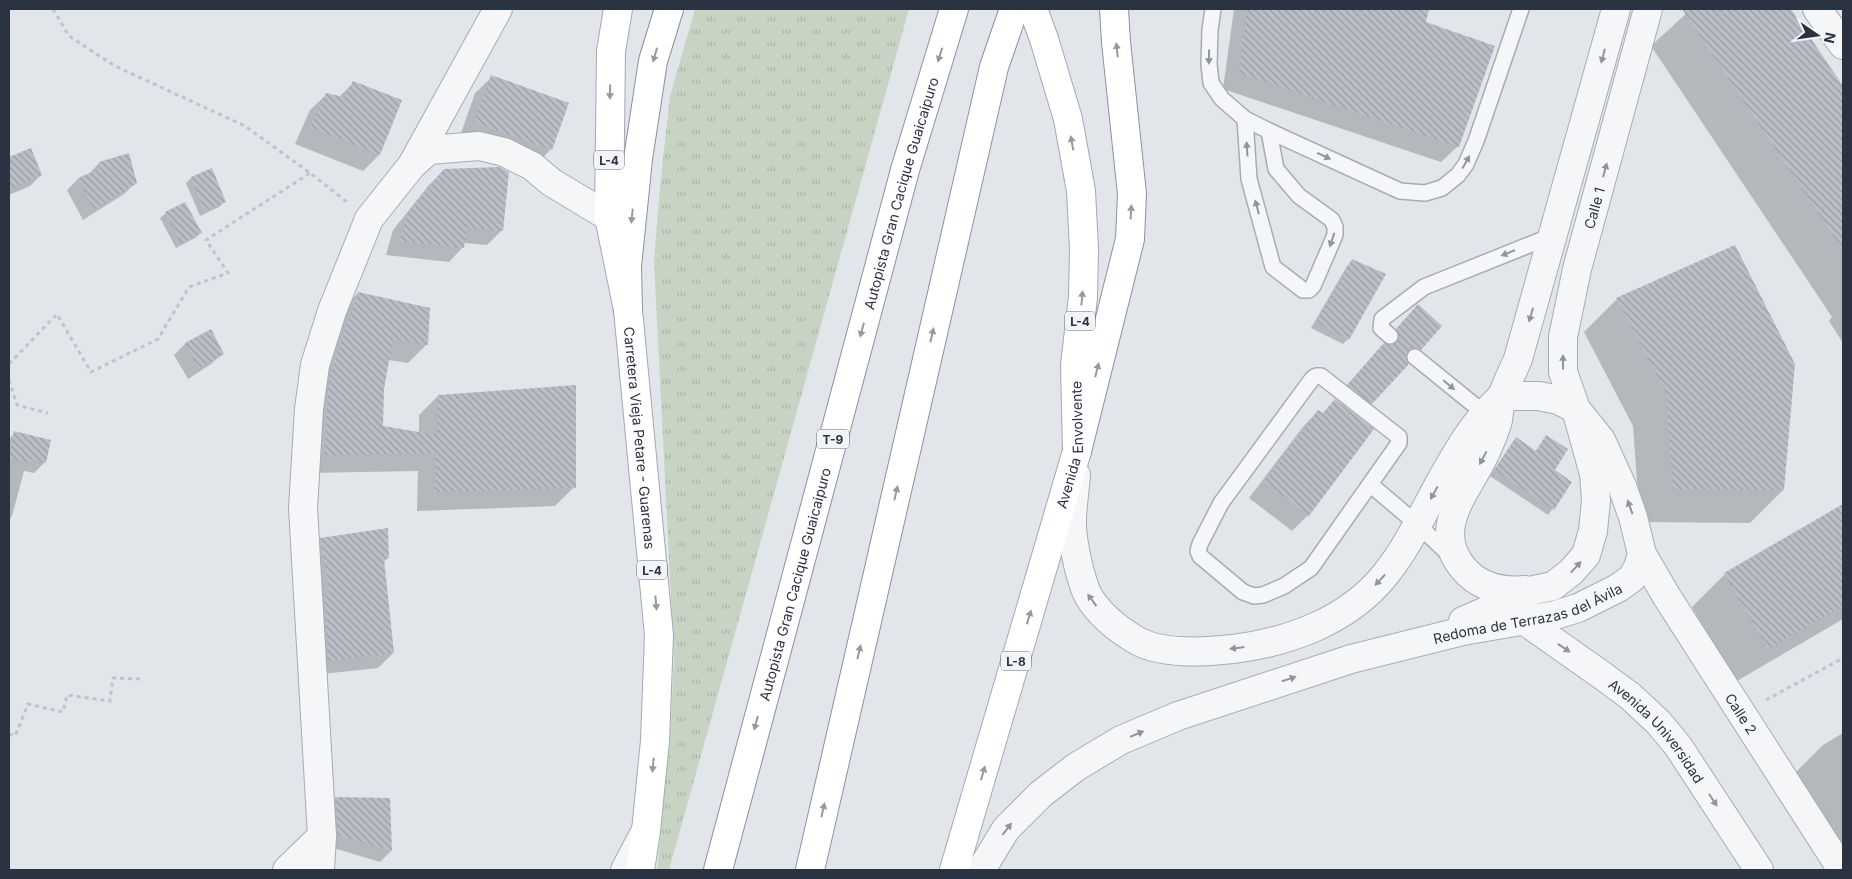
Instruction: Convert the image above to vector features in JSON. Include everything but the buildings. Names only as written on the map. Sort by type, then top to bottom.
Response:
[{"type":"main road","name":"Carretera Vieja Petare - Guarenas","points":[[618,9],[611,51],[609,217],[628,310],[659,635],[655,741],[640,870]]},
{"type":"main road","points":[[628,310],[627,266],[638,159],[653,61],[669,9]]},
{"type":"main road","name":"Autopista Gran Cacique Guaicaipuro","points":[[718,870],[902,179],[954,9]]},
{"type":"main road","points":[[810,866],[994,68],[1014,9]]},
{"type":"main road","name":"Avenida Envolvente","points":[[954,870],[1077,452],[1075,365],[1083,297],[1084,249],[1081,191],[1068,119],[1033,9]]},
{"type":"main road","points":[[1077,452],[1130,238],[1132,194],[1114,9]]},
{"type":"street","points":[[320,870],[322,836],[303,508],[309,409],[315,365],[332,310],[369,219],[412,165],[498,9]]},
{"type":"street","points":[[1463,569],[1449,540],[1452,519],[1489,447],[1494,411],[1518,359],[1616,9]]},
{"type":"street","name":"Calle 1","points":[[1576,409],[1563,372],[1562,336],[1577,269],[1648,9]]},
{"type":"street","points":[[1817,9],[1843,45]]},
{"type":"street","points":[[412,165],[429,150],[479,146],[504,152],[532,166],[551,182],[609,217]]},
{"type":"street","points":[[1077,452],[1072,527],[1082,581],[1089,597],[1122,632],[1140,642],[1158,648],[1210,652],[1269,644],[1314,628],[1345,611],[1385,575],[1413,532],[1467,436],[1494,411],[1549,398],[1558,400],[1576,409],[1601,440],[1633,517],[1642,554]]},
{"type":"street","name":"Redoma de Terrazas del Ávila","points":[[1463,569],[1490,588],[1510,591],[1534,590],[1553,586],[1571,572],[1586,555],[1593,532],[1596,500],[1594,474],[1576,409]]},
{"type":"street","name":"Redoma de Terrazas del Ávila","points":[[1418,642],[1578,608],[1618,588],[1632,578],[1642,554]]},
{"type":"street","name":"Calle 2","points":[[1642,554],[1667,597],[1842,870]]},
{"type":"street","name":"Avenida Universidad","points":[[1463,569],[1499,604],[1610,681],[1630,696],[1658,722],[1678,746],[1758,870]]},
{"type":"street","name":"Redoma de Terrazas del Ávila","points":[[1418,642],[1499,604],[1534,590]]},
{"type":"street","points":[[981,870],[1006,829],[1041,794],[1076,766],[1121,740],[1187,713],[1351,659],[1418,642]]},
{"type":"street","points":[[625,870],[646,830]]},
{"type":"street","points":[[287,870],[322,836]]},
{"type":"lane","points":[[1213,9],[1209,64],[1211,83],[1222,99],[1245,119],[1400,191],[1425,193],[1442,188],[1458,175],[1466,164],[1476,141],[1521,9]]},
{"type":"lane","points":[[1245,119],[1250,179],[1273,267],[1302,290],[1308,290],[1313,286],[1335,235],[1335,227],[1332,220],[1299,196],[1276,169],[1269,130]]},
{"type":"lane","points":[[1390,336],[1382,328],[1382,319],[1424,287],[1554,235]]},
{"type":"lane","points":[[1415,357],[1494,411]]},
{"type":"lane","points":[[1316,376],[1321,376],[1399,437],[1399,443],[1371,485],[1311,568],[1270,593],[1254,596],[1243,592],[1200,556],[1198,551],[1221,504],[1316,376]]},
{"type":"lane","points":[[1371,485],[1413,532],[1463,569]]},
{"type":"path","points":[[54,9],[69,36],[115,66],[245,126],[369,219]]},
{"type":"path","points":[[9,364],[57,314],[91,372],[158,339],[189,287],[228,273],[206,240],[310,173]]},
{"type":"path","points":[[9,380],[17,405],[48,413]]},
{"type":"path","points":[[1741,713],[1843,658]]},
{"type":"path","points":[[9,734],[15,736],[28,704],[64,712],[68,695],[110,701],[113,678],[141,679]]},
{"type":"green space","points":[[695,9],[909,9],[669,870],[657,870],[670,740],[674,657],[654,261],[670,96]]}]
